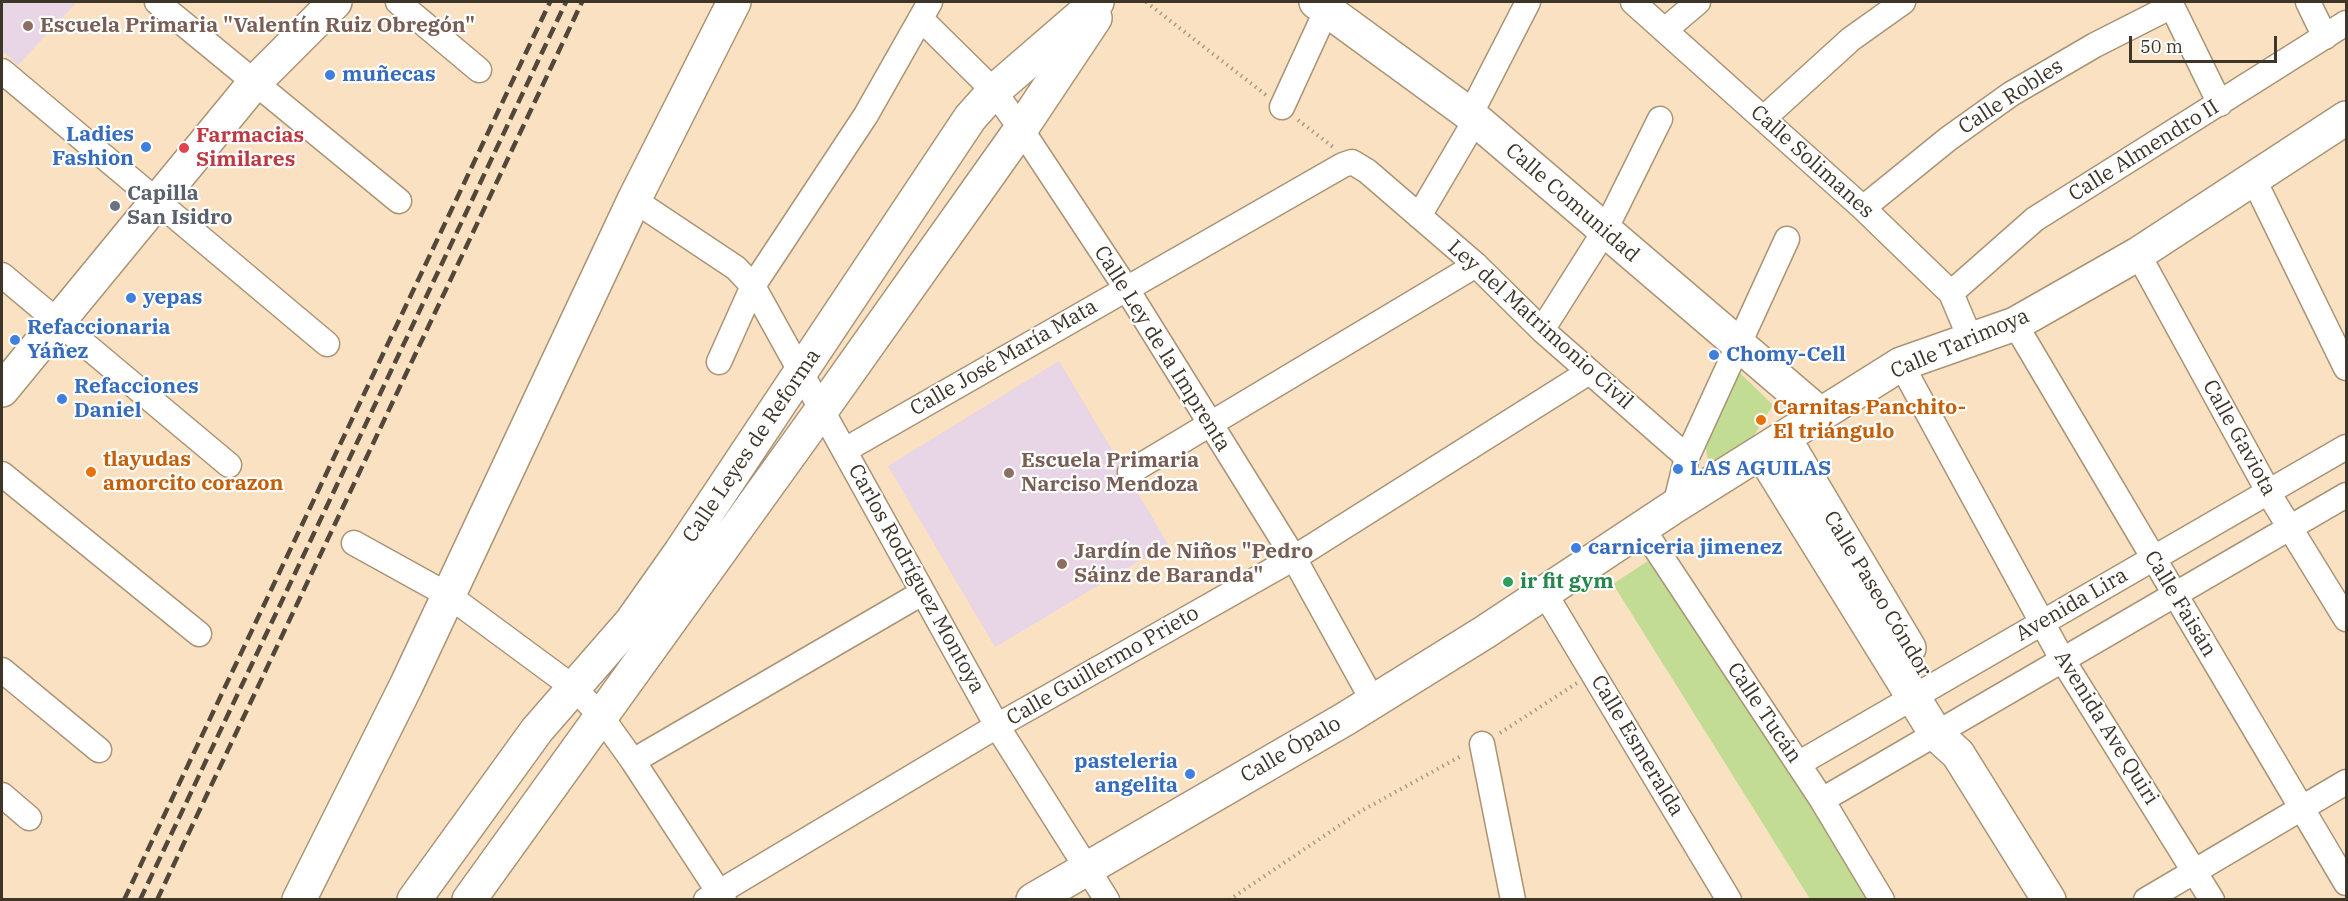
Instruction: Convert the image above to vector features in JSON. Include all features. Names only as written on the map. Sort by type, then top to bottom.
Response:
[{"type":"main road","points":[[2,390],[256,81],[335,2]]},
{"type":"main road","points":[[299,900],[406,686],[634,200],[734,2]]},
{"type":"main road","name":"Calle Leyes de Reforma","points":[[414,900],[485,798],[537,730],[632,621],[801,374],[970,118],[994,91],[1097,2]]},
{"type":"main road","name":"Calle Leyes de Reforma","points":[[469,900],[821,411],[1021,129],[1107,2]]},
{"type":"main road","name":"Calle Comunidad","points":[[1322,4],[1473,117],[1738,347],[1820,414]]},
{"type":"main road","name":"Calle Tarimoya","points":[[1544,592],[1642,530],[1675,506],[1901,364],[2015,324],[2138,254],[2346,118]]},
{"type":"main road","name":"Calle Paseo Cóndor","points":[[1773,445],[2049,900]]},
{"type":"main road","name":"Calle Ópalo","points":[[1033,900],[1373,701],[1485,632],[1544,592]]},
{"type":"street","points":[[157,2],[256,81],[399,201]]},
{"type":"street","points":[[398,2],[479,70]]},
{"type":"street","points":[[1419,216],[1473,117],[1528,2]]},
{"type":"street","name":"Calle Solimanes","points":[[1633,2],[1863,208],[1951,292],[1970,338]]},
{"type":"street","points":[[1665,30],[1698,2]]},
{"type":"street","points":[[1764,118],[1851,39],[1903,2]]},
{"type":"street","points":[[2308,2],[2325,37]]},
{"type":"street","points":[[1282,107],[1322,4]]},
{"type":"street","points":[[2171,4],[2220,104]]},
{"type":"street","name":"Calle Robles","points":[[1863,208],[1948,139],[2011,94],[2171,4]]},
{"type":"street","points":[[719,362],[753,286],[866,115],[925,10]]},
{"type":"street","name":"Calle Ley de la Imprenta","points":[[925,10],[994,91],[1126,288],[1294,558],[1373,701]]},
{"type":"street","name":"Calle Almendro II","points":[[1951,292],[2035,219],[2346,23]]},
{"type":"street","points":[[2,70],[327,344]]},
{"type":"street","points":[[1542,330],[1604,232],[1660,119]]},
{"type":"street","name":"Ley del Matrimonio Civil","points":[[1352,162],[1367,171],[1476,265],[1542,330],[1687,457]]},
{"type":"street","name":"Calle José María Mata","points":[[845,450],[1126,288],[1352,162]]},
{"type":"street","points":[[2253,178],[2346,368]]},
{"type":"street","name":"Carlos Rodríguez Montoya","points":[[634,200],[736,268],[753,286],[997,726],[1107,900]]},
{"type":"street","points":[[1675,506],[1687,457],[1787,239]]},
{"type":"street","name":"Calle Gaviota","points":[[2138,254],[2268,492],[2292,527],[2346,619]]},
{"type":"street","points":[[1130,472],[1476,265]]},
{"type":"street","points":[[2,274],[229,465]]},
{"type":"street","name":"Calle Faisán","points":[[2015,324],[2346,883]]},
{"type":"street","name":"Avenida Ave Quiri","points":[[1901,364],[2062,659],[2212,900]]},
{"type":"street","name":"Calle Guillermo Prieto","points":[[716,897],[997,726],[1294,558],[1589,372]]},
{"type":"street","name":"Avenida Lira","points":[[1798,764],[2346,447]]},
{"type":"street","points":[[2,474],[199,634]]},
{"type":"street","name":"Avenida Lira","points":[[1822,800],[1949,737],[2062,659],[2346,495]]},
{"type":"street","name":"Calle Tucán","points":[[1642,530],[1822,800],[1882,900]]},
{"type":"street","points":[[354,543],[448,595],[574,688],[600,715],[633,761],[716,897]]},
{"type":"street","name":"Calle Esmeralda","points":[[1544,592],[1729,900]]},
{"type":"street","points":[[633,761],[922,593]]},
{"type":"street","points":[[2,670],[99,750]]},
{"type":"street","points":[[1482,744],[1514,900]]},
{"type":"street","points":[[2146,900],[2304,809],[2346,782]]},
{"type":"street","points":[[2,795],[29,818]]},
{"type":"path","points":[[1146,2],[1352,162]]},
{"type":"path","points":[[1229,900],[1361,811],[1482,744],[1594,672]]},
{"type":"shaded area","name":"Escuela Primaria \"Valentín Ruiz Obregón\"","points":[[2,2],[77,2],[18,65],[2,51]]},
{"type":"shaded area","name":"Escuela Primaria Narciso Mendoza","points":[[1059,361],[1168,544],[995,647],[888,466]]},
{"type":"green space","points":[[1736,369],[1773,405],[1753,437],[1709,466],[1705,444]]},
{"type":"green space","points":[[1663,551],[1872,899],[1810,899],[1613,584]]},
{"type":"railway","points":[[124,900],[550,2]]},
{"type":"railway","points":[[140,900],[566,2]]},
{"type":"railway","points":[[157,900],[582,2]]},
{"type":"place","name":"Escuela Primaria \"Valentín Ruiz Obregón\"","points":[[28,26]]},
{"type":"place","name":"muñecas","points":[[330,75]]},
{"type":"place","name":"Ladies Fashion","points":[[146,147]]},
{"type":"place","name":"Farmacias Similares","points":[[184,148]]},
{"type":"place","name":"Capilla San Isidro","points":[[115,206]]},
{"type":"place","name":"yepas","points":[[131,298]]},
{"type":"place","name":"Refaccionaria Yáñez","points":[[15,340]]},
{"type":"place","name":"Chomy-Cell","points":[[1714,355]]},
{"type":"place","name":"Refacciones Daniel","points":[[62,399]]},
{"type":"place","name":"Carnitas Panchito- El triángulo","points":[[1761,420]]},
{"type":"place","name":"LAS AGUILAS","points":[[1678,469]]},
{"type":"place","name":"tlayudas amorcito corazon","points":[[91,472]]},
{"type":"place","name":"Escuela Primaria Narciso Mendoza","points":[[1009,473]]},
{"type":"place","name":"carniceria jimenez","points":[[1576,548]]},
{"type":"place","name":"Jardín de Niños \"Pedro Sáinz de Baranda\"","points":[[1062,564]]},
{"type":"place","name":"ir fit gym","points":[[1508,582]]},
{"type":"place","name":"pasteleria angelita","points":[[1190,774]]}]
